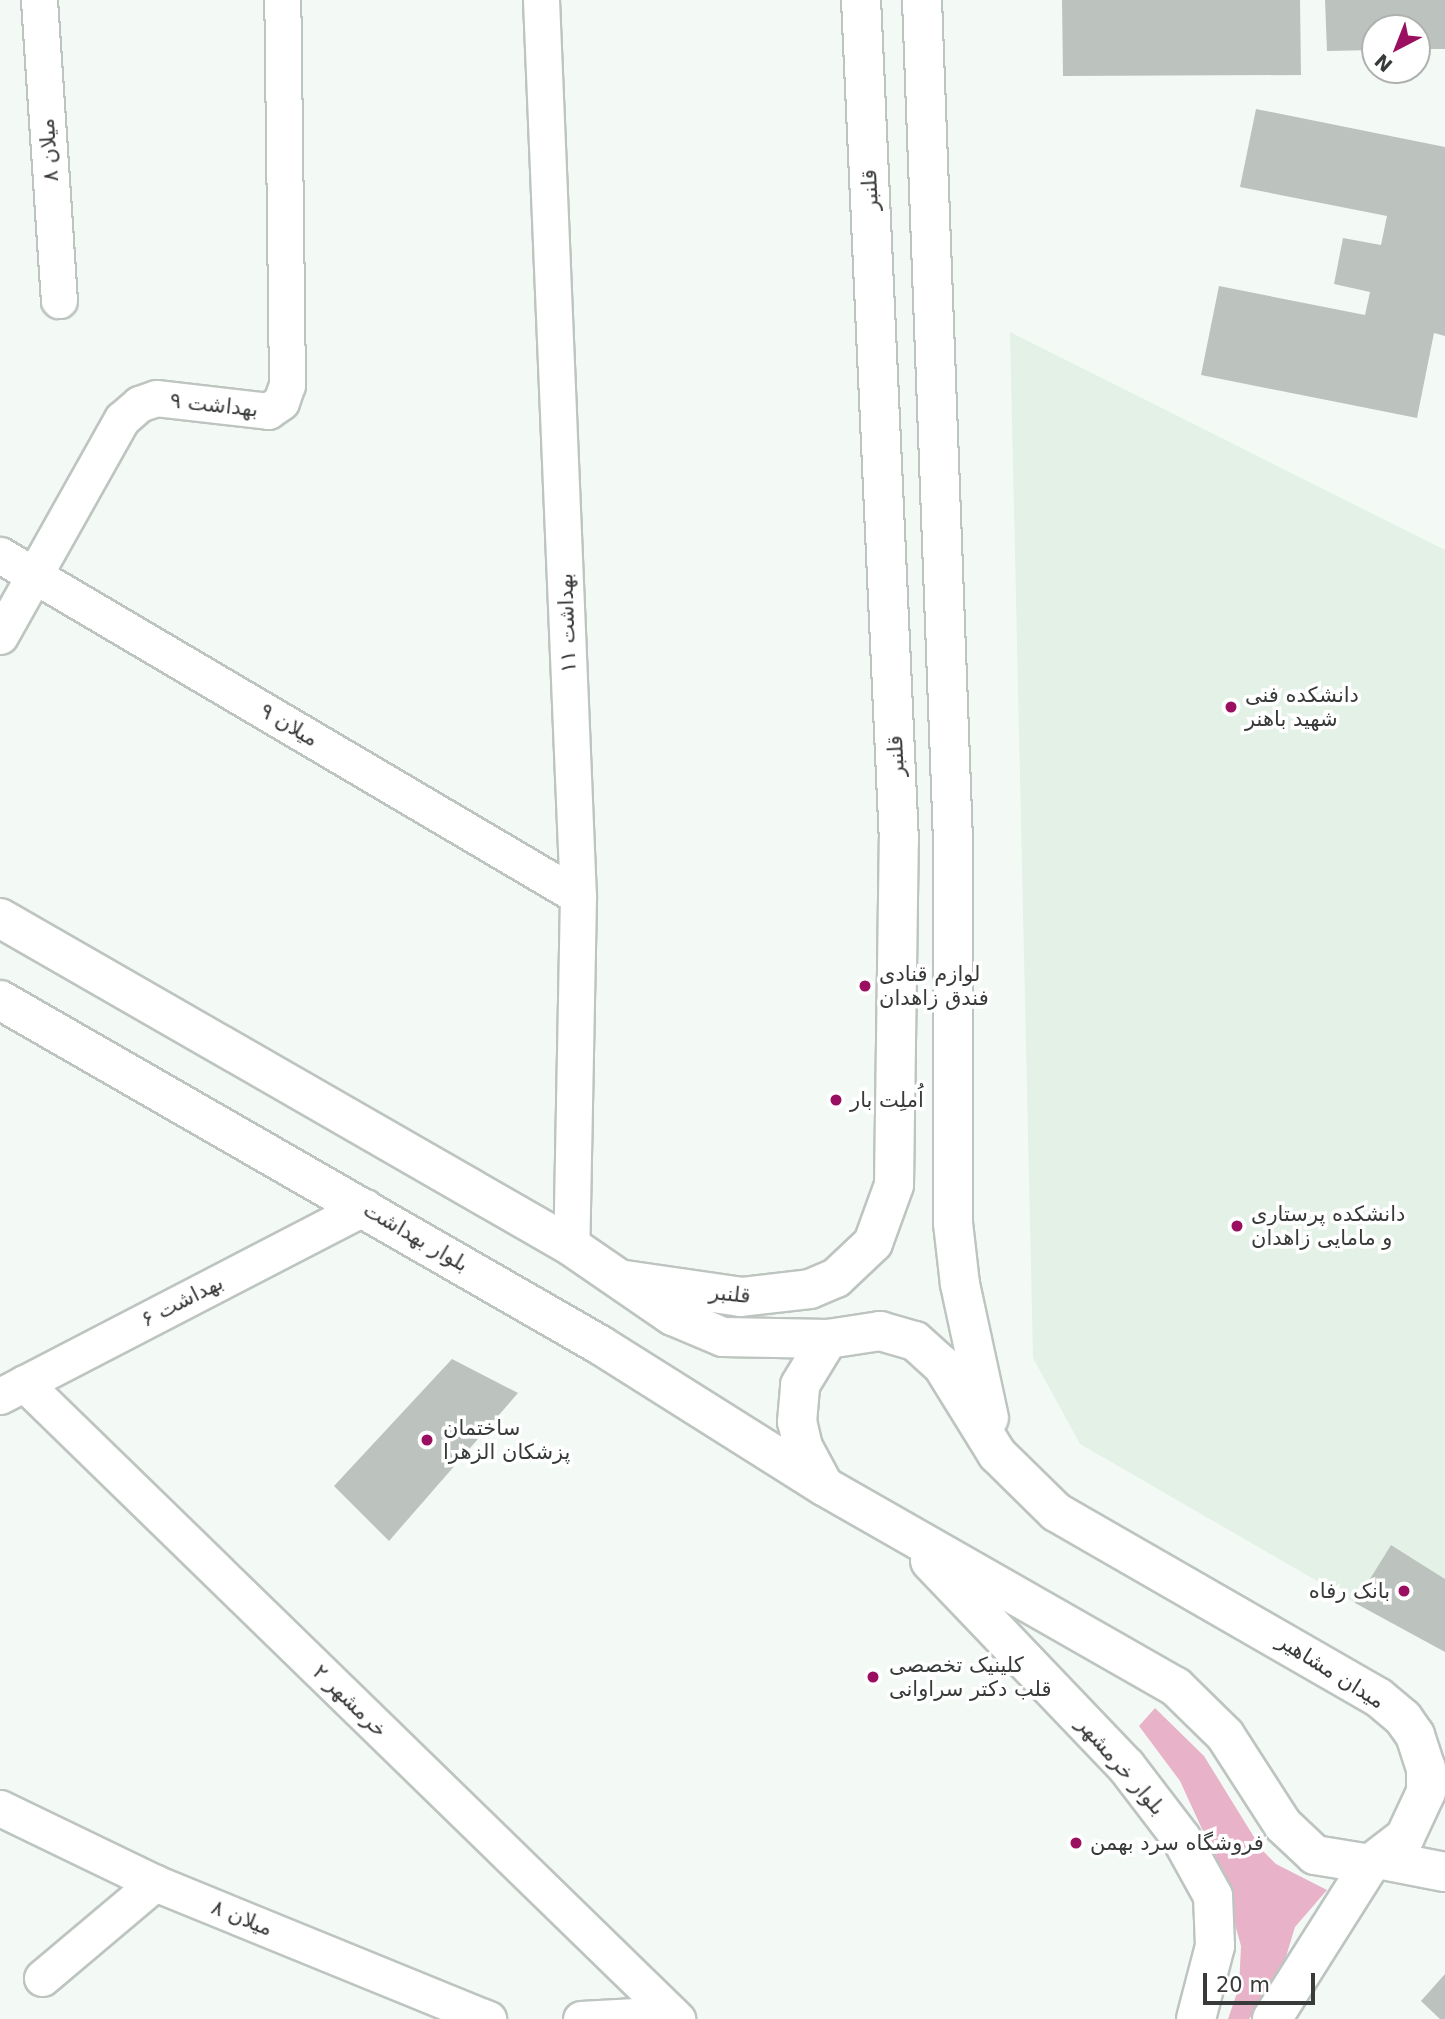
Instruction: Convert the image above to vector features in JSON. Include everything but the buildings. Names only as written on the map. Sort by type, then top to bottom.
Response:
[{"type":"main road","name":"قلنبر","points":[[625,1280],[774,1297],[836,1278],[873,1243],[894,1185],[900,842],[862,0]]},
{"type":"main road","points":[[922,0],[953,843],[953,1223],[960,1284],[997,1454]]},
{"type":"main road","points":[[900,842],[953,843]]},
{"type":"main road","points":[[0,918],[571,1246],[625,1280],[673,1317],[723,1338],[828,1339]]},
{"type":"main road","name":"بلوار بهداشت","points":[[0,1000],[365,1207],[600,1345],[824,1486]]},
{"type":"main road","name":"میدان مشاهیر","points":[[828,1339],[880,1331],[915,1341],[963,1392],[997,1454],[1056,1511],[1378,1697],[1415,1735],[1426,1768],[1418,1816],[1405,1837],[1374,1862]]},
{"type":"main road","points":[[828,1339],[807,1367],[797,1399],[803,1447],[824,1486],[1176,1686],[1232,1743],[1300,1845],[1331,1861],[1374,1862],[1445,1872]]},
{"type":"main road","name":"بلوار خرمشهر","points":[[897,1527],[1126,1766],[1181,1838],[1213,1896],[1215,1946],[1196,2019]]},
{"type":"main road","points":[[1378,1697],[1445,1735]]},
{"type":"main road","points":[[1282,2015],[1374,1862]]},
{"type":"street","name":"میلان ۸","points":[[39,0],[59,300]]},
{"type":"street","name":"بهداشت ۹","points":[[0,636],[122,419],[139,404],[156,398],[268,411],[281,402],[287,385],[282,0]]},
{"type":"street","name":"بهداشت ۱۱","points":[[541,0],[578,896],[571,1246]]},
{"type":"street","name":"میلان ۹","points":[[0,555],[578,896]]},
{"type":"street","name":"بهداشت ۶","points":[[12,1390],[365,1207]]},
{"type":"street","name":"خرمشهر ۲","points":[[12,1390],[674,2017]]},
{"type":"street","name":"میلان ۸","points":[[2,1812],[155,1883],[488,2019]]},
{"type":"street","points":[[42,1978],[155,1883]]},
{"type":"street","points":[[582,2019],[674,2017]]},
{"type":"shaded area","points":[[1010,332],[1445,550],[1445,1579],[1391,1545],[1355,1603],[1080,1444],[1033,1358]]},
{"type":"shaded area","points":[[1155,1708],[1204,1756],[1262,1850],[1276,1864],[1327,1890],[1295,1927],[1279,1980],[1249,2019],[1228,2019],[1239,1987],[1241,1946],[1218,1864],[1180,1781],[1139,1726]]},
{"type":"place","name":"دانشکده فنی شهید باهنر","points":[[1231,707]]},
{"type":"place","name":"لوازم قنادی فندق زاهدان","points":[[865,986]]},
{"type":"place","name":"اُملِت بار","points":[[836,1100]]},
{"type":"place","name":"دانشکده پرستاری و مامایی زاهدان","points":[[1237,1226]]},
{"type":"place","name":"ساختمان پزشکان الزهرا","points":[[427,1440]]},
{"type":"place","name":"بانک رفاه","points":[[1404,1591]]},
{"type":"place","name":"کلینیک تخصصی قلب دکتر سراوانی","points":[[873,1677]]},
{"type":"place","name":"فروشگاه سرد بهمن","points":[[1076,1843]]}]
